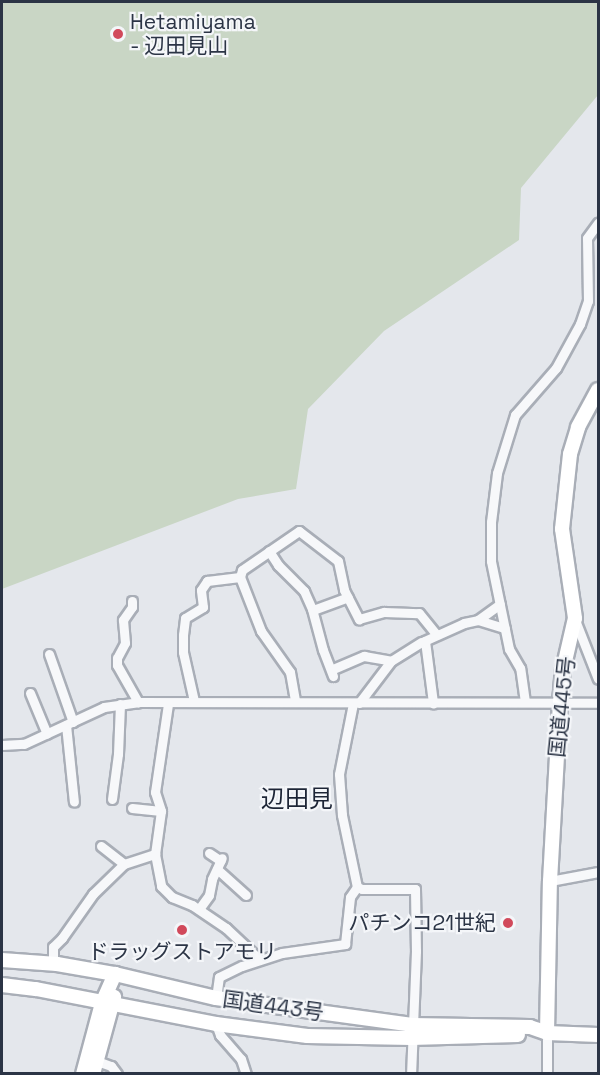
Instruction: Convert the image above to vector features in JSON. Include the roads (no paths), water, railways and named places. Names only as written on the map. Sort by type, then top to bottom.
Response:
[{"type":"highway","name":"国道445号","points":[[547,1032],[550,881],[560,702],[563,670],[575,618],[562,530],[570,454],[578,427],[598,390]]},
{"type":"highway","name":"国道443号","points":[[8,961],[53,964],[115,974],[216,998],[412,1031]]},
{"type":"highway","points":[[7,986],[8,961]]},
{"type":"highway","points":[[95,1067],[115,974]]},
{"type":"highway","name":"国道443号","points":[[7,986],[216,1024],[307,1036],[412,1031],[547,1032],[598,1035]]},
{"type":"highway","points":[[216,998],[216,1024]]},
{"type":"highway","points":[[83,1074],[108,1004]]},
{"type":"street","points":[[525,702],[520,668],[509,650],[491,561],[491,522],[497,473],[515,415],[556,368],[580,324],[588,301],[586,238],[598,223]]},
{"type":"street","points":[[295,701],[290,672],[261,630],[240,577],[242,570],[301,531],[338,561],[344,590],[359,619],[384,612],[419,613],[437,636]]},
{"type":"street","points":[[269,551],[287,575],[298,583],[313,610],[323,650],[333,673],[364,656],[391,661]]},
{"type":"street","points":[[194,701],[183,652],[185,618],[203,607],[201,590],[207,581],[240,577]]},
{"type":"street","points":[[313,610],[348,597]]},
{"type":"street","points":[[132,602],[132,607],[123,620],[124,643],[117,658],[117,665],[138,702]]},
{"type":"street","points":[[216,998],[219,977],[259,959],[301,950],[343,945],[347,939],[350,897],[357,887],[342,815],[339,774],[356,703],[391,661],[425,641],[464,623],[478,620],[500,604]]},
{"type":"street","points":[[575,618],[598,679]]},
{"type":"street","points":[[478,620],[505,628]]},
{"type":"street","points":[[425,641],[432,702]]},
{"type":"street","points":[[49,654],[70,724],[74,802]]},
{"type":"street","points":[[30,693],[47,734]]},
{"type":"street","points":[[2,745],[24,744],[91,712],[138,702],[168,704],[194,701],[598,703]]},
{"type":"street","points":[[112,799],[118,754],[120,704]]},
{"type":"street","points":[[168,704],[155,792],[161,812],[155,854],[158,877],[165,892],[199,909],[226,928],[259,959]]},
{"type":"street","points":[[132,808],[161,812]]},
{"type":"street","points":[[101,846],[124,864]]},
{"type":"street","points":[[209,853],[246,895]]},
{"type":"street","points":[[53,964],[53,947],[93,894],[124,864],[155,854]]},
{"type":"street","points":[[199,909],[209,895],[220,863]]},
{"type":"street","points":[[550,881],[598,872]]},
{"type":"street","points":[[357,887],[362,890],[415,889],[411,1074]]},
{"type":"street","points":[[216,1024],[220,1035],[241,1059],[246,1074]]},
{"type":"street","points":[[547,1032],[547,1074]]},
{"type":"street","points":[[95,1067],[111,1066],[117,1074]]},
{"type":"place","name":"Hetamiyama - 辺田見山","points":[[118,34]]},
{"type":"place","name":"パチンコ21世紀","points":[[508,923]]},
{"type":"place","name":"ドラッグストアモリ","points":[[182,930]]},
{"type":"district","name":"辺田見","points":[[297,799]]}]
